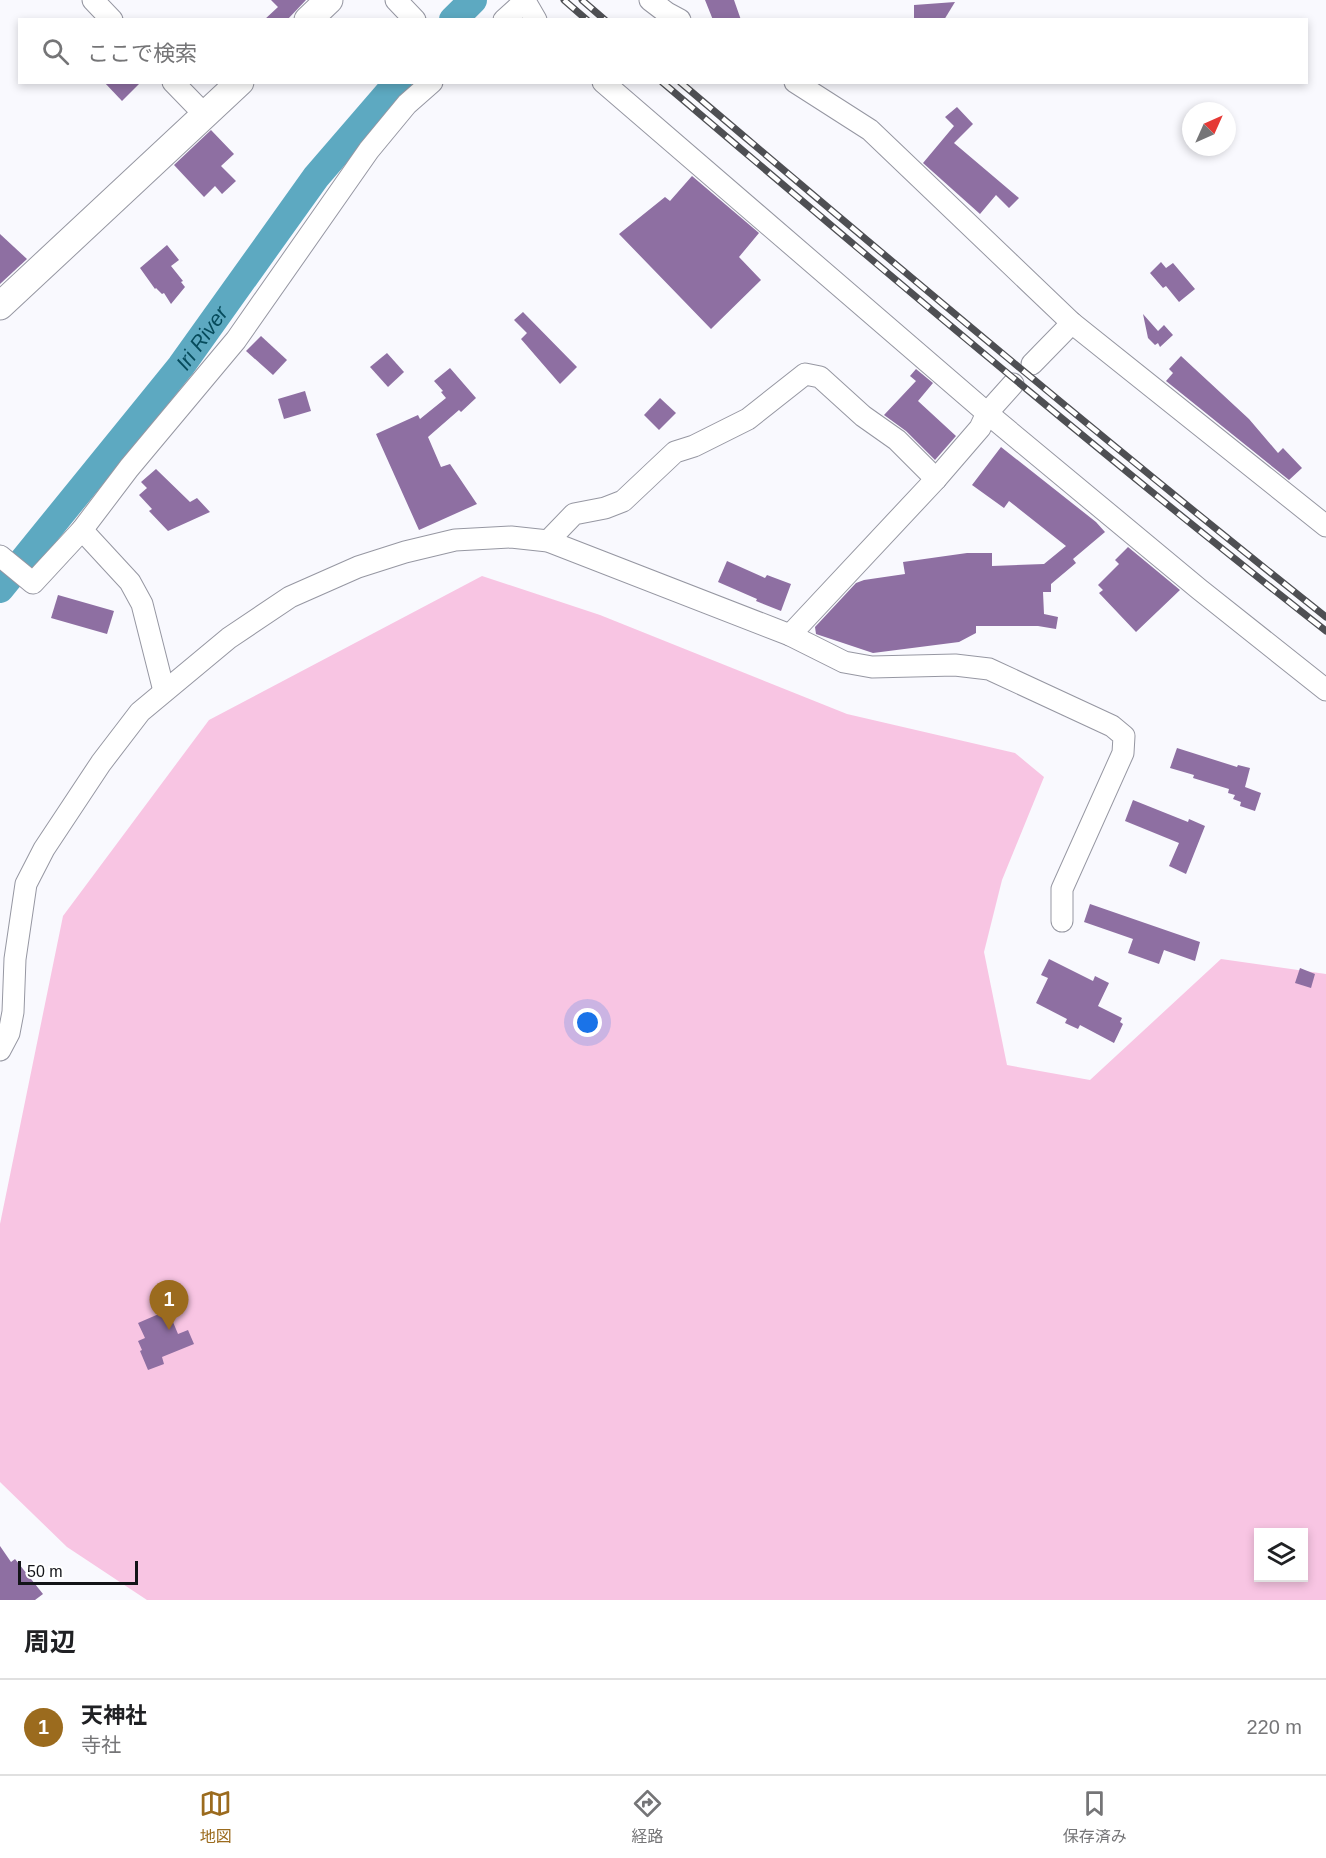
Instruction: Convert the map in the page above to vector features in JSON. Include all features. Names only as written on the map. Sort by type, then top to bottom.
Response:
[{"type":"main road","points":[[310,18],[329,0]]},
{"type":"main road","points":[[0,306],[238,84]]},
{"type":"street","points":[[93,0],[110,18]]},
{"type":"street","points":[[650,0],[676,18]]},
{"type":"street","points":[[506,18],[525,1],[535,18]]},
{"type":"street","points":[[175,84],[205,116]]},
{"type":"street","points":[[0,556],[33,583],[82,530],[129,468],[236,340],[369,150],[407,104],[430,84]]},
{"type":"street","points":[[605,84],[987,413],[1199,589],[1326,690]]},
{"type":"street","points":[[798,84],[870,130],[1072,323],[1326,526]]},
{"type":"street","points":[[1032,364],[1072,323]]},
{"type":"street","points":[[548,541],[574,514],[605,508],[623,501],[675,452],[694,446],[748,419],[805,374],[820,377],[863,416],[897,440],[936,479]]},
{"type":"street","points":[[790,635],[936,479],[980,428],[987,413],[1013,384]]},
{"type":"street","points":[[82,530],[130,582],[142,604],[164,691]]},
{"type":"street","points":[[0,1050],[9,1033],[13,1012],[15,959],[26,884],[44,849],[101,763],[140,712],[229,638],[290,597],[358,567],[405,552],[455,540],[512,537],[548,541],[790,635],[844,662],[872,667],[955,665],[990,669],[1112,726],[1124,736],[1123,753],[1062,889],[1062,921]]},
{"type":"shaded area","points":[[482,576],[600,615],[847,714],[1015,753],[1044,777],[1002,880],[984,952],[1007,1065],[1090,1080],[1221,959],[1326,974],[1326,1600],[147,1600],[67,1547],[0,1482],[0,1224],[63,916],[209,720]]},
{"type":"building","points":[[271,0],[306,0],[289,18],[266,18],[278,7]]},
{"type":"building","points":[[705,0],[734,0],[740,18],[712,18]]},
{"type":"building","points":[[955,2],[945,18],[914,18],[914,5]]},
{"type":"building","points":[[106,84],[139,84],[122,101]]},
{"type":"building","points":[[957,107],[973,124],[954,143],[1019,198],[1009,208],[996,195],[980,214],[923,163],[954,126],[945,117]]},
{"type":"building","points":[[211,130],[234,154],[221,166],[236,181],[222,194],[215,186],[204,197],[174,165]]},
{"type":"building","points":[[692,176],[759,233],[739,257],[761,280],[711,329],[619,234],[665,197],[670,201]]},
{"type":"building","points":[[0,234],[27,259],[0,284]]},
{"type":"building","points":[[167,245],[179,260],[171,266],[185,287],[171,304],[164,293],[155,289],[140,268]]},
{"type":"building","points":[[1161,262],[1166,268],[1173,263],[1195,289],[1179,302],[1166,286],[1163,288],[1150,273]]},
{"type":"building","points":[[523,312],[577,367],[560,384],[521,339],[527,333],[514,320]]},
{"type":"building","points":[[1143,314],[1158,331],[1164,325],[1173,335],[1160,347],[1158,343],[1155,345],[1148,338]]},
{"type":"building","points":[[261,336],[287,360],[273,375],[246,351]]},
{"type":"building","points":[[387,353],[404,372],[388,387],[370,367]]},
{"type":"building","points":[[1181,356],[1249,419],[1278,453],[1283,448],[1302,468],[1289,480],[1166,381],[1173,373],[1169,369]]},
{"type":"building","points":[[450,368],[476,398],[428,437],[441,467],[450,464],[477,504],[419,530],[376,434],[418,415],[420,419],[446,398],[434,381]]},
{"type":"building","points":[[916,369],[933,383],[918,401],[956,436],[935,460],[906,431],[884,415],[916,381],[910,376]]},
{"type":"building","points":[[305,391],[311,411],[284,419],[278,399]]},
{"type":"building","points":[[660,398],[676,413],[659,430],[644,415]]},
{"type":"building","points":[[1001,447],[1096,522],[1105,532],[1073,559],[1076,563],[1051,584],[1051,592],[1043,592],[1044,614],[1058,617],[1056,629],[1038,626],[976,626],[976,633],[959,642],[873,653],[816,634],[815,627],[856,583],[905,574],[903,562],[967,553],[992,553],[992,566],[1044,564],[1066,546],[1009,501],[1004,508],[972,485]]},
{"type":"building","points":[[156,469],[190,502],[197,498],[210,512],[168,531],[149,511],[152,509],[139,495],[147,488],[141,482]]},
{"type":"building","points":[[1128,547],[1180,590],[1136,632],[1099,593],[1103,590],[1098,585],[1119,564],[1115,560]]},
{"type":"building","points":[[727,561],[765,578],[767,575],[791,584],[781,611],[718,582]]},
{"type":"building","points":[[58,595],[114,611],[107,634],[51,618]]},
{"type":"building","points":[[1177,748],[1237,767],[1238,765],[1250,768],[1245,787],[1261,793],[1255,811],[1240,806],[1241,802],[1233,799],[1235,795],[1228,793],[1229,789],[1170,768]]},
{"type":"building","points":[[1133,800],[1188,822],[1189,819],[1205,826],[1186,874],[1169,866],[1179,843],[1125,821]]},
{"type":"building","points":[[1090,904],[1200,942],[1195,961],[1164,950],[1159,964],[1128,953],[1133,939],[1084,922]]},
{"type":"building","points":[[1049,959],[1093,981],[1095,976],[1109,983],[1098,1006],[1122,1018],[1120,1022],[1123,1024],[1114,1043],[1080,1025],[1078,1029],[1065,1023],[1067,1019],[1036,1003],[1048,978],[1041,975]]},
{"type":"building","points":[[1300,968],[1315,974],[1311,988],[1295,983]]},
{"type":"building","points":[[168,1310],[178,1334],[188,1330],[194,1344],[162,1357],[164,1364],[148,1370],[140,1351],[142,1350],[138,1341],[145,1338],[138,1323]]},
{"type":"building","points":[[0,1546],[11,1562],[15,1559],[43,1594],[35,1600],[0,1600]]},
{"type":"waterway","name":"Iri River","points":[[455,18],[473,0]]},
{"type":"waterway","name":"Iri River","points":[[0,589],[181,366],[316,177],[396,84]]},
{"type":"railway","points":[[564,0],[585,18]]},
{"type":"railway","points":[[582,0],[603,18]]},
{"type":"railway","points":[[664,84],[1074,429],[1326,631]]},
{"type":"railway","points":[[682,84],[1001,352],[1326,617]]},
{"type":"place","name":"天神社","points":[[169,1330]]}]
